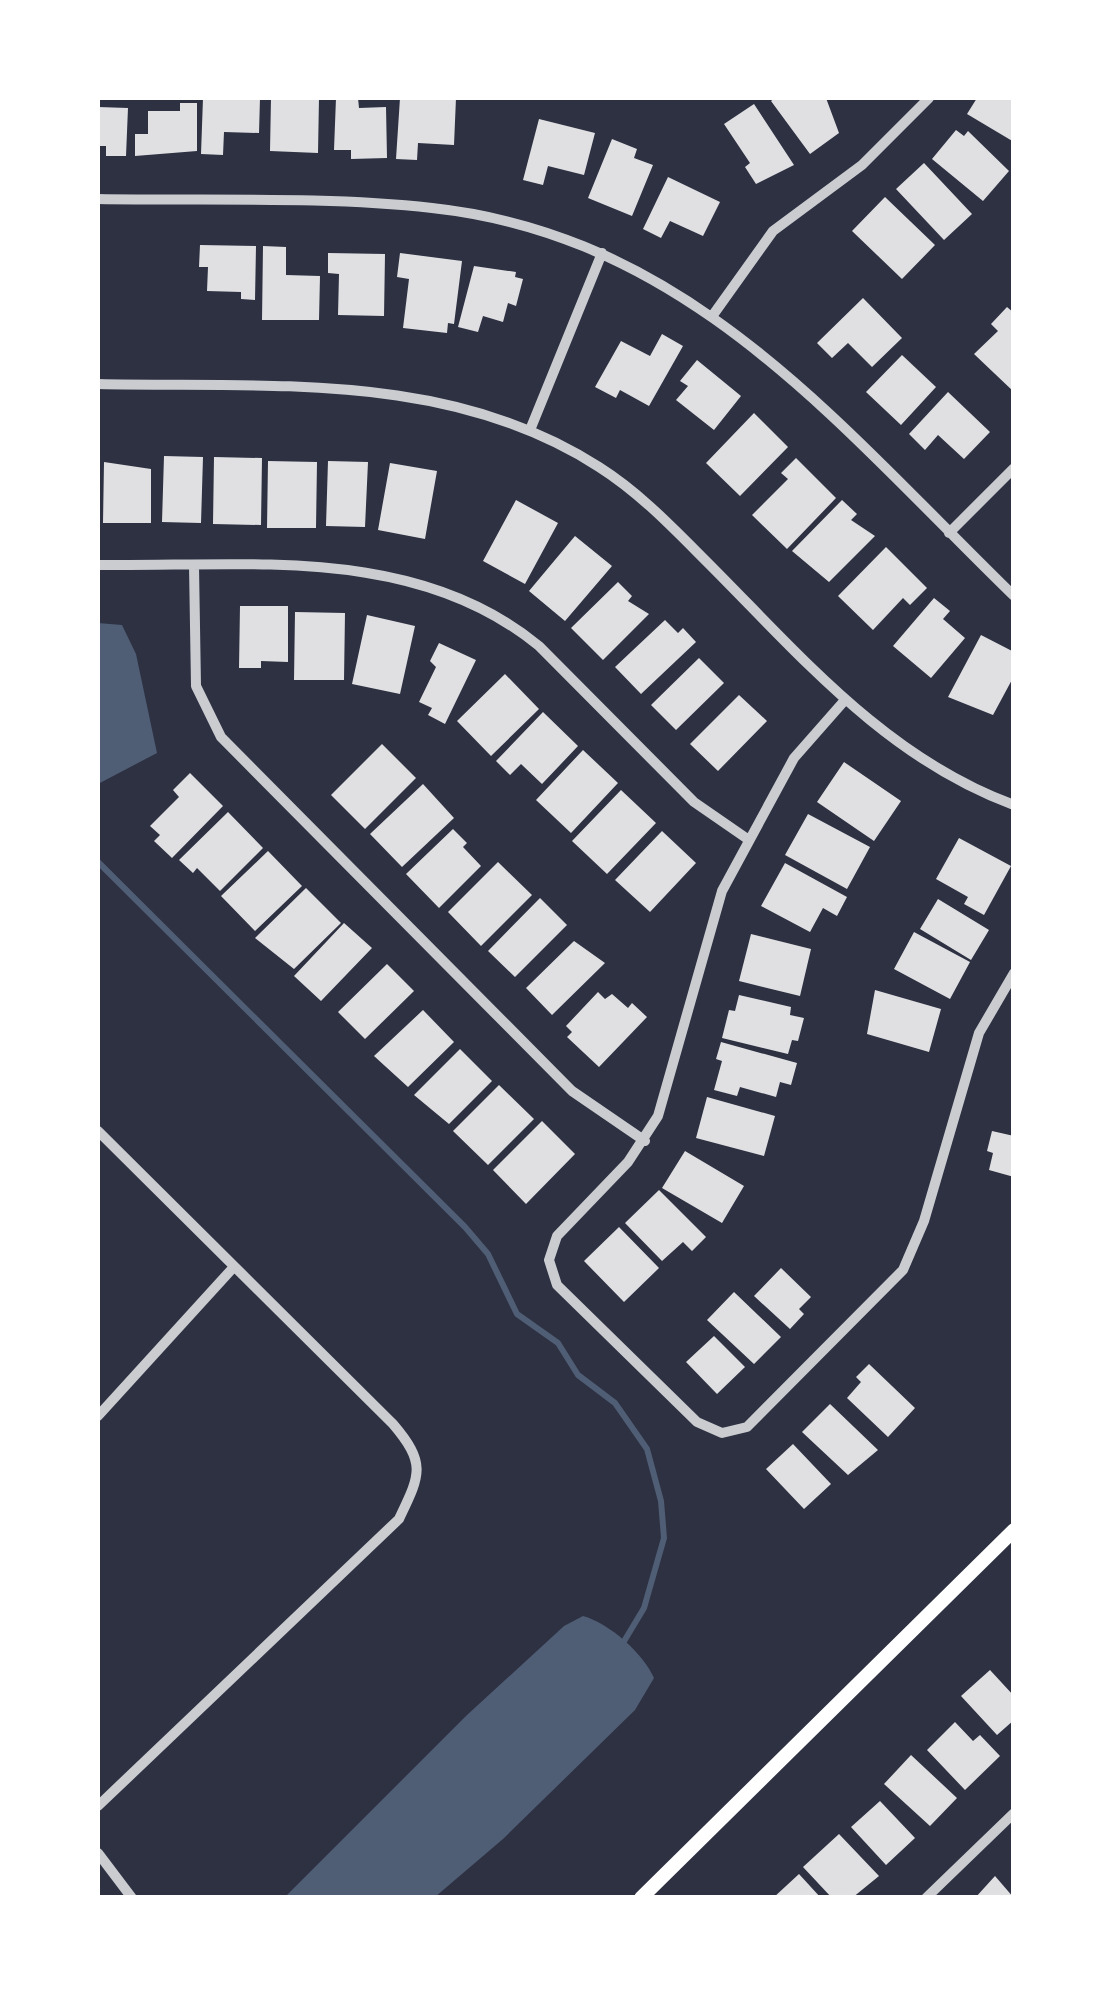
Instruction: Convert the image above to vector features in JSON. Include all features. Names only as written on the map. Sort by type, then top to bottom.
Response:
[{"type":"main road","points":[[641,1898],[1014,1530]]},
{"type":"street","points":[[713,315],[773,231],[862,164],[929,98]]},
{"type":"street","points":[[98,199],[433,208],[502,220],[602,254],[666,284],[769,357],[1014,596]]},
{"type":"street","points":[[530,430],[602,254]]},
{"type":"street","points":[[98,384],[389,392],[458,406],[530,430],[600,468],[655,510],[845,700],[921,762],[1014,806]]},
{"type":"street","points":[[949,533],[1014,468]]},
{"type":"street","points":[[98,564],[320,568],[389,574],[424,583],[490,611],[539,646],[709,816],[749,840]]},
{"type":"street","points":[[194,566],[196,686],[221,737],[572,1091],[645,1141]]},
{"type":"street","points":[[845,700],[794,758],[749,840],[715,910],[668,1089],[645,1141],[557,1236],[549,1260],[557,1285],[708,1429],[722,1433],[748,1427],[903,1270],[921,1231],[979,1033],[1014,973]]},
{"type":"street","points":[[98,1131],[232,1269],[393,1424],[414,1448],[419,1478],[398,1519],[98,1806]]},
{"type":"street","points":[[98,1416],[232,1269]]},
{"type":"street","points":[[926,1898],[1014,1813]]},
{"type":"street","points":[[98,1853],[132,1898]]},
{"type":"water","points":[[98,623],[122,625],[136,654],[157,753],[98,784]]},
{"type":"water","points":[[583,1616],[604,1625],[624,1641],[654,1678],[635,1710],[503,1839],[435,1897],[285,1897],[467,1715],[564,1626]]},
{"type":"building","points":[[203,98],[260,98],[259,133],[224,132],[223,155],[201,154]]},
{"type":"building","points":[[271,98],[319,98],[318,153],[270,151]]},
{"type":"building","points":[[336,98],[358,98],[359,108],[386,107],[387,158],[351,159],[351,150],[334,150]]},
{"type":"building","points":[[400,98],[456,98],[454,145],[418,143],[417,160],[396,159]]},
{"type":"building","points":[[826,98],[839,133],[810,154],[771,101]]},
{"type":"building","points":[[977,98],[1014,98],[1014,142],[967,114]]},
{"type":"building","points":[[180,103],[197,103],[197,151],[135,156],[135,134],[148,134],[148,111],[180,111]]},
{"type":"building","points":[[754,104],[794,165],[756,184],[745,167],[750,163],[724,124]]},
{"type":"building","points":[[98,107],[128,108],[126,156],[106,156],[106,146],[98,146]]},
{"type":"building","points":[[539,119],[595,133],[584,175],[548,166],[543,185],[523,180]]},
{"type":"building","points":[[956,130],[964,136],[968,131],[1009,171],[983,201],[932,159]]},
{"type":"building","points":[[612,139],[637,149],[634,158],[653,165],[632,216],[588,198]]},
{"type":"building","points":[[924,163],[972,214],[944,240],[896,189]]},
{"type":"building","points":[[668,177],[720,202],[703,236],[670,221],[661,238],[643,229]]},
{"type":"building","points":[[885,197],[935,245],[902,279],[852,231]]},
{"type":"building","points":[[200,245],[256,246],[255,300],[241,299],[241,292],[207,291],[208,267],[199,267]]},
{"type":"building","points":[[263,246],[286,247],[286,275],[320,276],[319,320],[262,320]]},
{"type":"building","points":[[328,253],[385,254],[384,316],[338,315],[339,274],[328,273]]},
{"type":"building","points":[[400,253],[462,261],[454,324],[448,323],[447,333],[403,328],[409,279],[397,277]]},
{"type":"building","points":[[474,266],[516,272],[515,277],[523,279],[516,306],[508,303],[503,322],[483,316],[478,332],[458,327]]},
{"type":"building","points":[[863,298],[902,338],[872,367],[848,343],[832,358],[817,343]]},
{"type":"building","points":[[1007,307],[1014,313],[1014,392],[974,354],[998,331],[991,324]]},
{"type":"building","points":[[662,334],[683,346],[649,406],[620,390],[616,398],[595,387],[621,341],[650,356]]},
{"type":"building","points":[[902,355],[936,387],[901,425],[866,392]]},
{"type":"building","points":[[697,360],[741,396],[714,430],[676,400],[688,386],[680,381]]},
{"type":"building","points":[[948,392],[990,432],[964,459],[938,435],[925,450],[909,434]]},
{"type":"building","points":[[754,413],[788,447],[740,496],[706,463]]},
{"type":"building","points":[[164,456],[203,457],[201,523],[162,522]]},
{"type":"building","points":[[214,457],[262,458],[261,525],[213,524]]},
{"type":"building","points":[[796,458],[836,498],[787,549],[752,515],[788,479],[781,473]]},
{"type":"building","points":[[268,461],[317,462],[316,528],[267,528]]},
{"type":"building","points":[[328,461],[368,462],[365,527],[326,526]]},
{"type":"building","points":[[104,462],[151,469],[151,523],[103,523]]},
{"type":"building","points":[[390,463],[437,471],[425,539],[378,530]]},
{"type":"building","points":[[516,500],[558,523],[525,584],[483,561]]},
{"type":"building","points":[[842,500],[857,514],[851,520],[875,536],[829,582],[792,551]]},
{"type":"building","points":[[575,536],[612,566],[565,621],[529,591]]},
{"type":"building","points":[[886,547],[927,588],[910,605],[903,598],[873,630],[838,596]]},
{"type":"building","points":[[618,582],[632,596],[628,601],[649,614],[603,660],[571,628]]},
{"type":"building","points":[[934,598],[950,611],[943,619],[965,638],[931,678],[893,646]]},
{"type":"building","points":[[240,606],[288,606],[288,662],[261,661],[261,668],[239,668]]},
{"type":"building","points":[[295,612],[345,613],[344,680],[294,680]]},
{"type":"building","points":[[367,615],[415,626],[400,694],[352,684]]},
{"type":"building","points":[[665,620],[678,633],[683,628],[696,642],[641,694],[615,667]]},
{"type":"building","points":[[981,635],[1014,652],[1014,676],[993,715],[948,697]]},
{"type":"building","points":[[439,643],[476,660],[445,724],[428,715],[432,708],[419,702],[436,667],[430,661]]},
{"type":"building","points":[[699,658],[724,683],[676,730],[651,705]]},
{"type":"building","points":[[505,674],[539,709],[491,756],[457,721]]},
{"type":"building","points":[[739,695],[767,721],[718,771],[690,744]]},
{"type":"building","points":[[543,712],[578,746],[542,784],[521,764],[510,775],[496,761]]},
{"type":"building","points":[[382,744],[416,778],[365,829],[331,795]]},
{"type":"building","points":[[583,750],[618,783],[571,833],[536,800]]},
{"type":"building","points":[[844,762],[901,801],[874,841],[817,802]]},
{"type":"building","points":[[190,773],[223,806],[172,858],[154,841],[160,835],[150,826],[179,797],[173,790]]},
{"type":"building","points":[[423,784],[454,818],[402,867],[370,834]]},
{"type":"building","points":[[621,790],[656,823],[607,874],[572,841]]},
{"type":"building","points":[[228,812],[263,848],[220,891],[197,868],[193,873],[179,860]]},
{"type":"building","points":[[808,814],[870,847],[847,889],[785,855]]},
{"type":"building","points":[[453,829],[481,866],[439,908],[406,874]]},
{"type":"building","points":[[662,831],[696,863],[650,912],[615,880]]},
{"type":"building","points":[[959,838],[1011,866],[984,915],[964,904],[968,897],[936,879]]},
{"type":"building","points":[[268,851],[302,886],[255,931],[221,896]]},
{"type":"building","points":[[498,862],[532,895],[481,946],[448,912]]},
{"type":"building","points":[[785,863],[847,897],[837,916],[823,908],[810,932],[761,906]]},
{"type":"building","points":[[306,888],[341,923],[294,969],[255,938]]},
{"type":"building","points":[[540,898],[567,925],[515,977],[488,951]]},
{"type":"building","points":[[938,899],[989,930],[971,960],[920,929]]},
{"type":"building","points":[[344,923],[372,948],[321,1001],[294,976]]},
{"type":"building","points":[[914,932],[970,962],[950,999],[894,969]]},
{"type":"building","points":[[751,934],[811,949],[800,996],[739,981]]},
{"type":"building","points":[[574,941],[605,963],[552,1015],[526,988]]},
{"type":"building","points":[[387,964],[414,991],[365,1039],[338,1012]]},
{"type":"building","points":[[875,990],[941,1009],[929,1052],[867,1034]]},
{"type":"building","points":[[598,992],[605,999],[612,994],[628,1008],[632,1003],[647,1017],[599,1067],[567,1037],[572,1032],[566,1026]]},
{"type":"building","points":[[739,995],[791,1007],[790,1015],[804,1018],[798,1041],[792,1040],[788,1054],[722,1038],[729,1010],[735,1011]]},
{"type":"building","points":[[423,1010],[454,1042],[408,1087],[374,1056]]},
{"type":"building","points":[[721,1042],[797,1063],[791,1085],[780,1082],[776,1097],[740,1087],[737,1096],[714,1090],[722,1061],[716,1059]]},
{"type":"building","points":[[460,1049],[492,1081],[449,1124],[414,1095]]},
{"type":"building","points":[[499,1085],[534,1119],[488,1165],[453,1131]]},
{"type":"building","points":[[707,1097],[775,1116],[764,1156],[696,1138]]},
{"type":"building","points":[[542,1121],[575,1154],[526,1204],[493,1170]]},
{"type":"building","points":[[992,1131],[1014,1136],[1014,1177],[989,1170],[993,1153],[987,1151]]},
{"type":"building","points":[[685,1151],[744,1186],[722,1223],[662,1188]]},
{"type":"building","points":[[659,1190],[706,1237],[692,1251],[683,1242],[662,1261],[625,1223]]},
{"type":"building","points":[[619,1227],[659,1268],[624,1302],[584,1261]]},
{"type":"building","points":[[781,1268],[811,1297],[799,1309],[804,1314],[790,1329],[754,1296]]},
{"type":"building","points":[[734,1292],[781,1337],[754,1364],[707,1320]]},
{"type":"building","points":[[714,1336],[745,1367],[717,1394],[686,1362]]},
{"type":"building","points":[[869,1364],[915,1408],[888,1437],[847,1398],[861,1382],[856,1377]]},
{"type":"building","points":[[830,1404],[878,1450],[848,1475],[802,1432]]},
{"type":"building","points":[[793,1444],[831,1484],[804,1509],[766,1469]]},
{"type":"building","points":[[990,1670],[1014,1696],[1014,1720],[997,1735],[961,1696]]},
{"type":"building","points":[[955,1722],[973,1741],[980,1735],[1000,1756],[965,1790],[927,1750]]},
{"type":"building","points":[[911,1755],[957,1798],[930,1826],[884,1784]]},
{"type":"building","points":[[880,1801],[915,1838],[886,1865],[851,1827]]},
{"type":"building","points":[[839,1834],[879,1876],[852,1898],[832,1898],[803,1867]]},
{"type":"building","points":[[799,1874],[821,1898],[773,1898]]},
{"type":"building","points":[[995,1876],[1014,1898],[975,1898]]},
{"type":"waterway","points":[[98,862],[465,1227],[488,1254],[517,1314],[558,1343],[578,1375],[615,1403],[647,1449],[661,1501],[664,1538],[644,1608],[623,1643]]}]
